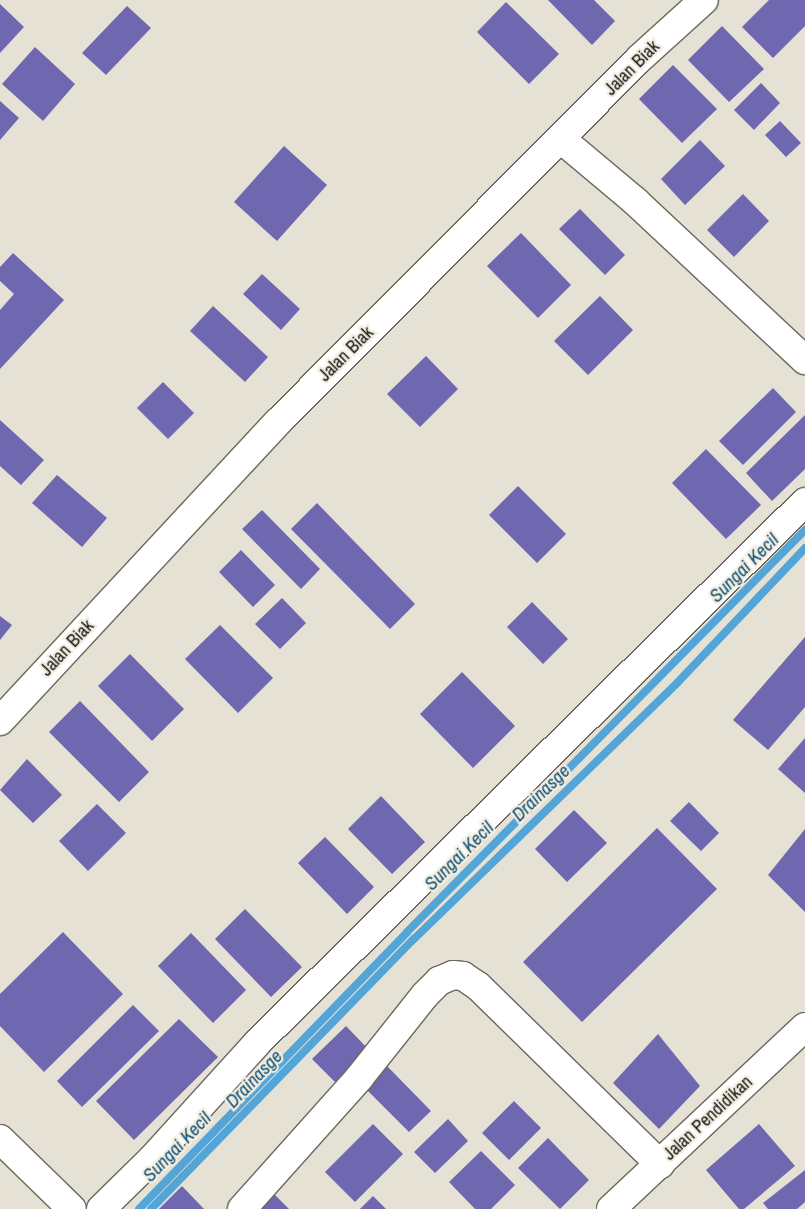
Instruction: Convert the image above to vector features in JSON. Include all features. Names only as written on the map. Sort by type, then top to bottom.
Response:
[{"type":"street","name":"Jalan Biak","points":[[0,721],[278,422],[640,58],[704,0]]},
{"type":"street","points":[[561,139],[635,201],[805,360]]},
{"type":"street","points":[[101,1209],[152,1159],[257,1043],[805,502]]},
{"type":"street","points":[[242,1209],[359,1078],[425,995],[439,981],[453,975],[463,976],[478,986],[660,1164]]},
{"type":"street","name":"Jalan Pendidikan","points":[[610,1209],[805,1027]]},
{"type":"street","points":[[0,1139],[72,1209]]},
{"type":"building","points":[[548,0],[594,0],[615,21],[592,45]]},
{"type":"building","points":[[769,0],[805,0],[805,26],[773,58],[742,27]]},
{"type":"building","points":[[506,2],[559,54],[529,84],[477,32]]},
{"type":"building","points":[[0,4],[24,27],[0,53]]},
{"type":"building","points":[[127,6],[151,28],[106,75],[82,53]]},
{"type":"building","points":[[722,26],[764,69],[729,102],[688,60]]},
{"type":"building","points":[[35,47],[75,84],[43,121],[2,84]]},
{"type":"building","points":[[673,65],[717,109],[682,143],[639,99]]},
{"type":"building","points":[[761,83],[780,103],[754,130],[734,110]]},
{"type":"building","points":[[0,101],[19,118],[0,140]]},
{"type":"building","points":[[780,121],[801,143],[786,157],[765,135]]},
{"type":"building","points":[[700,140],[725,166],[685,205],[661,179]]},
{"type":"building","points":[[284,146],[327,185],[277,241],[234,202]]},
{"type":"building","points":[[743,194],[769,221],[734,257],[707,230]]},
{"type":"building","points":[[580,209],[625,255],[605,275],[559,229]]},
{"type":"building","points":[[521,233],[571,285],[538,318],[487,266]]},
{"type":"building","points":[[13,253],[64,300],[0,369],[0,310],[14,294],[0,281],[0,267]]},
{"type":"building","points":[[262,274],[300,309],[281,330],[243,294]]},
{"type":"building","points":[[600,296],[633,330],[588,375],[554,341]]},
{"type":"building","points":[[213,306],[268,357],[245,382],[190,331]]},
{"type":"building","points":[[426,356],[458,389],[420,427],[387,394]]},
{"type":"building","points":[[163,382],[194,413],[168,439],[137,408]]},
{"type":"building","points":[[773,388],[796,412],[743,465],[719,441]]},
{"type":"building","points":[[805,415],[805,469],[772,501],[746,473]]},
{"type":"building","points":[[0,420],[44,460],[21,485],[0,466]]},
{"type":"building","points":[[706,449],[761,505],[726,539],[672,483]]},
{"type":"building","points":[[57,475],[107,518],[82,547],[32,503]]},
{"type":"building","points":[[518,486],[566,534],[537,563],[489,515]]},
{"type":"building","points":[[317,503],[415,604],[390,629],[291,529]]},
{"type":"building","points":[[262,510],[320,569],[301,589],[242,529]]},
{"type":"building","points":[[241,550],[275,585],[253,607],[219,572]]},
{"type":"building","points":[[282,598],[306,623],[280,649],[255,624]]},
{"type":"building","points":[[532,602],[568,639],[543,664],[507,627]]},
{"type":"building","points":[[0,616],[12,625],[0,640]]},
{"type":"building","points":[[220,625],[273,678],[238,713],[185,659]]},
{"type":"building","points":[[805,637],[805,707],[768,750],[733,720]]},
{"type":"building","points":[[130,654],[184,709],[152,741],[98,686]]},
{"type":"building","points":[[462,672],[515,726],[473,768],[420,714]]},
{"type":"building","points":[[80,701],[149,772],[119,802],[49,732]]},
{"type":"building","points":[[805,738],[805,793],[778,769]]},
{"type":"building","points":[[27,759],[62,795],[33,823],[0,790]]},
{"type":"building","points":[[381,796],[425,842],[392,874],[348,829]]},
{"type":"building","points":[[689,802],[719,833],[701,851],[670,821]]},
{"type":"building","points":[[97,804],[126,833],[88,871],[59,841]]},
{"type":"building","points":[[574,810],[607,843],[567,882],[535,849]]},
{"type":"building","points":[[657,828],[717,889],[582,1022],[523,962]]},
{"type":"building","points":[[805,829],[805,912],[768,875]]},
{"type":"building","points":[[325,837],[374,887],[347,914],[298,863]]},
{"type":"building","points":[[245,909],[302,967],[271,997],[215,939]]},
{"type":"building","points":[[63,932],[123,994],[44,1072],[0,1026],[0,994]]},
{"type":"building","points":[[191,933],[246,990],[213,1023],[158,966]]},
{"type":"building","points":[[133,1005],[159,1031],[82,1107],[57,1081]]},
{"type":"building","points":[[179,1019],[218,1057],[134,1140],[96,1101]]},
{"type":"building","points":[[346,1026],[368,1049],[335,1082],[312,1059]]},
{"type":"building","points":[[658,1034],[700,1086],[659,1129],[613,1083]]},
{"type":"building","points":[[386,1065],[431,1111],[409,1132],[364,1087]]},
{"type":"building","points":[[514,1101],[541,1128],[509,1160],[482,1133]]},
{"type":"building","points":[[448,1119],[468,1141],[435,1173],[414,1152]]},
{"type":"building","points":[[373,1124],[403,1154],[355,1202],[325,1172]]},
{"type":"building","points":[[759,1124],[795,1166],[744,1209],[739,1209],[706,1170]]},
{"type":"building","points":[[548,1138],[589,1180],[560,1209],[518,1168]]},
{"type":"building","points":[[481,1151],[515,1185],[491,1209],[475,1209],[449,1182]]},
{"type":"building","points":[[805,1170],[805,1202],[797,1209],[768,1209],[763,1203]]},
{"type":"building","points":[[182,1186],[204,1209],[159,1209]]},
{"type":"building","points":[[273,1193],[289,1209],[256,1209]]},
{"type":"building","points":[[373,1196],[386,1209],[360,1209]]},
{"type":"waterway","name":"Sungai Kecil","points":[[139,1209],[407,932],[805,530]]},
{"type":"waterway","name":"Drainasge","points":[[151,1209],[414,939],[678,682],[805,548]]}]
